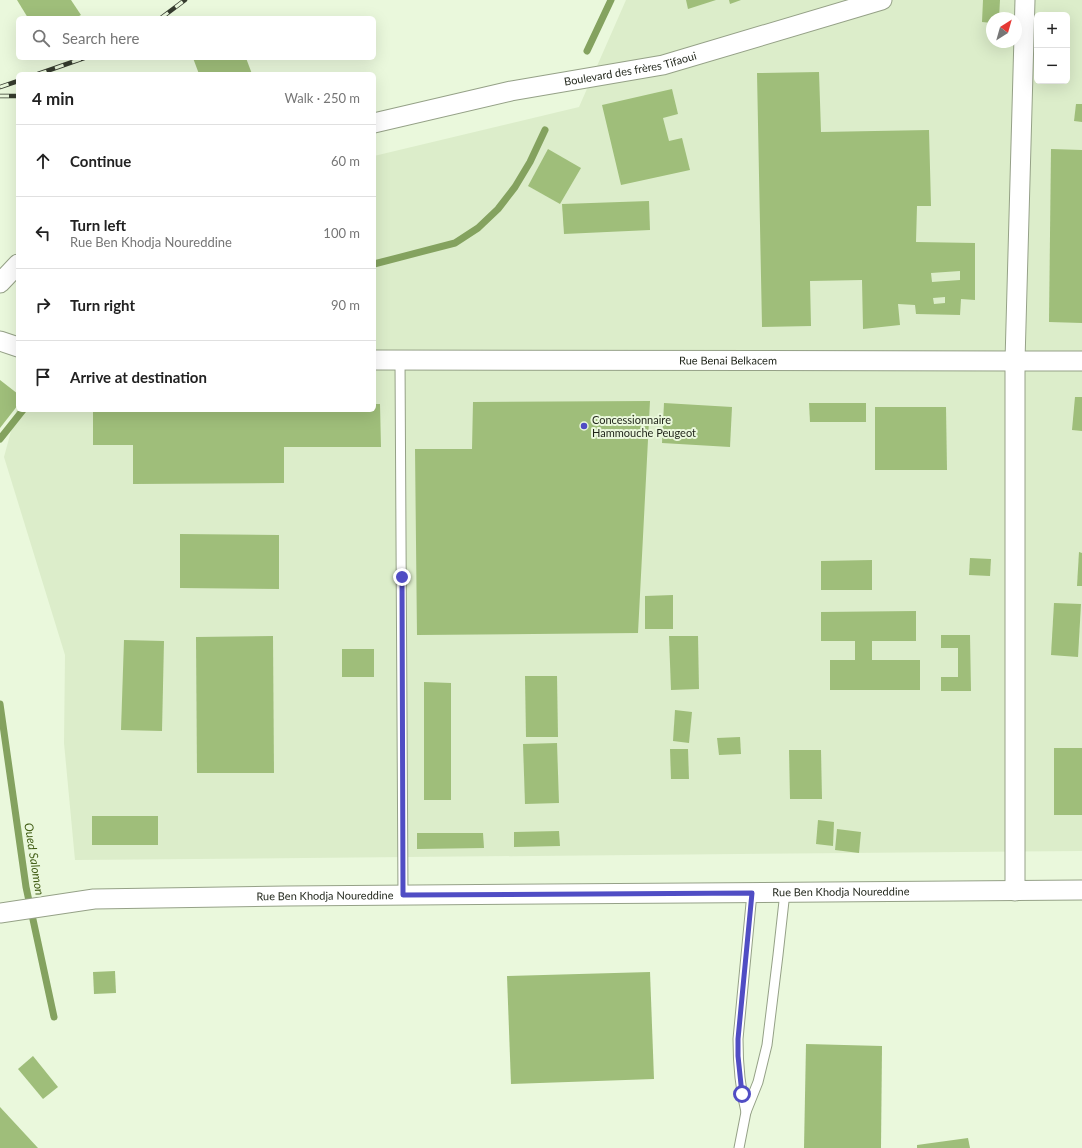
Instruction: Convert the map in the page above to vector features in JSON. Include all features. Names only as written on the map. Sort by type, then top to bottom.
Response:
[{"type":"street","name":"Boulevard des frères Tifaoui","points":[[376,123],[511,91],[662,65],[882,0]]},
{"type":"street","points":[[1015,891],[1015,361],[1025,0]]},
{"type":"street","points":[[0,284],[16,266]]},
{"type":"street","points":[[0,341],[16,346]]},
{"type":"street","name":"Rue Benai Belkacem","points":[[376,360],[1082,361]]},
{"type":"street","name":"Rue Ben Khodja Noureddine","points":[[0,913],[94,899],[1082,890]]},
{"type":"lane","points":[[400,360],[403,895]]},
{"type":"lane","points":[[739,1148],[746,1112],[758,1082],[767,1045],[785,892]]},
{"type":"lane","points":[[746,1112],[742,1094],[738,1056],[738,1039],[752,893]]},
{"type":"shaded area","points":[[626,0],[1082,0],[1082,851],[75,860],[64,743],[65,655],[4,457],[16,412],[376,412],[376,156],[579,107]]},
{"type":"building","points":[[17,0],[71,0],[81,15],[79,16],[27,16]]},
{"type":"building","points":[[686,0],[716,0],[688,9]]},
{"type":"building","points":[[729,0],[741,0],[730,4]]},
{"type":"building","points":[[983,0],[1000,0],[999,12],[986,12],[986,22],[982,22]]},
{"type":"building","points":[[194,60],[247,60],[251,72],[198,72]]},
{"type":"building","points":[[819,72],[821,132],[929,130],[931,206],[917,206],[916,242],[975,243],[975,300],[961,299],[960,315],[916,314],[915,305],[898,304],[900,325],[863,329],[862,280],[810,281],[811,326],[762,327],[757,73]],"holes":[[[960,271],[960,280],[932,282],[931,273]],[[945,297],[945,303],[934,304],[933,298]]]},
{"type":"building","points":[[672,89],[678,114],[663,118],[669,141],[682,138],[690,170],[621,185],[602,105]]},
{"type":"building","points":[[1076,104],[1082,104],[1082,122],[1074,121]]},
{"type":"building","points":[[548,149],[581,168],[560,204],[528,186]]},
{"type":"building","points":[[1051,149],[1082,150],[1082,323],[1049,322]]},
{"type":"building","points":[[649,201],[650,230],[564,234],[562,204]]},
{"type":"building","points":[[0,380],[16,392],[16,408],[0,428]]},
{"type":"building","points":[[1075,397],[1082,397],[1082,431],[1072,430]]},
{"type":"building","points":[[650,401],[638,633],[417,635],[415,449],[472,449],[473,402]]},
{"type":"building","points":[[664,403],[732,407],[730,447],[662,443]]},
{"type":"building","points":[[809,403],[866,403],[866,422],[810,422]]},
{"type":"building","points":[[376,404],[380,404],[381,447],[284,447],[284,483],[133,484],[133,445],[93,445],[93,412],[376,412]]},
{"type":"building","points":[[875,407],[946,407],[947,470],[875,470]]},
{"type":"building","points":[[180,534],[279,535],[279,589],[180,588]]},
{"type":"building","points":[[1079,552],[1082,553],[1082,586],[1077,586]]},
{"type":"building","points":[[970,558],[991,559],[990,576],[969,575]]},
{"type":"building","points":[[872,560],[872,590],[821,590],[821,561]]},
{"type":"building","points":[[673,595],[673,629],[645,629],[645,596]]},
{"type":"building","points":[[1054,603],[1081,604],[1078,657],[1051,655]]},
{"type":"building","points":[[916,611],[916,641],[872,641],[872,660],[920,660],[920,690],[830,690],[830,660],[855,660],[855,641],[821,641],[821,612]]},
{"type":"building","points":[[941,635],[970,635],[971,691],[941,691],[941,677],[958,677],[958,648],[941,648]]},
{"type":"building","points":[[273,636],[274,773],[197,773],[196,637]]},
{"type":"building","points":[[669,636],[698,636],[699,689],[671,690]]},
{"type":"building","points":[[124,640],[164,641],[162,731],[121,730]]},
{"type":"building","points":[[342,649],[374,649],[374,677],[342,677]]},
{"type":"building","points":[[525,676],[557,676],[558,737],[526,737]]},
{"type":"building","points":[[424,682],[451,683],[451,800],[424,800]]},
{"type":"building","points":[[675,710],[692,712],[689,743],[673,741]]},
{"type":"building","points":[[740,737],[741,754],[719,755],[717,738]]},
{"type":"building","points":[[557,743],[559,803],[525,804],[523,744]]},
{"type":"building","points":[[1054,748],[1082,748],[1082,815],[1054,815]]},
{"type":"building","points":[[670,749],[688,749],[689,779],[671,779]]},
{"type":"building","points":[[789,750],[821,750],[822,799],[790,799]]},
{"type":"building","points":[[92,816],[158,816],[158,845],[92,845]]},
{"type":"building","points":[[818,820],[834,822],[833,846],[816,844]]},
{"type":"building","points":[[837,829],[861,832],[859,853],[835,850]]},
{"type":"building","points":[[559,831],[560,846],[514,847],[514,832]]},
{"type":"building","points":[[417,833],[483,833],[484,848],[417,849]]},
{"type":"building","points":[[115,971],[116,993],[94,994],[93,972]]},
{"type":"building","points":[[650,972],[654,1079],[511,1084],[507,976]]},
{"type":"building","points":[[806,1044],[882,1046],[881,1148],[804,1148]]},
{"type":"building","points":[[33,1056],[58,1087],[43,1099],[18,1069]]},
{"type":"building","points":[[0,1107],[38,1148],[0,1148]]},
{"type":"building","points":[[968,1138],[970,1148],[917,1148],[917,1145]]},
{"type":"waterway","points":[[587,51],[611,0]]},
{"type":"waterway","points":[[376,263],[455,243],[478,228],[498,209],[515,187],[530,162],[545,130]]},
{"type":"waterway","points":[[0,439],[21,412]]},
{"type":"waterway","name":"Oued Salomon","points":[[0,704],[26,887],[54,1017]]},
{"type":"railway","points":[[164,16],[185,0]]},
{"type":"railway","points":[[44,72],[78,60]]},
{"type":"railway","points":[[0,87],[16,82]]},
{"type":"railway","points":[[0,96],[16,96]]},
{"type":"place","name":"Concessionnaire Hammouche Peugeot","points":[[584,426]]},
{"type":"route","points":[[402,577],[403,895],[752,893],[738,1039],[739,1074],[742,1094]]}]
